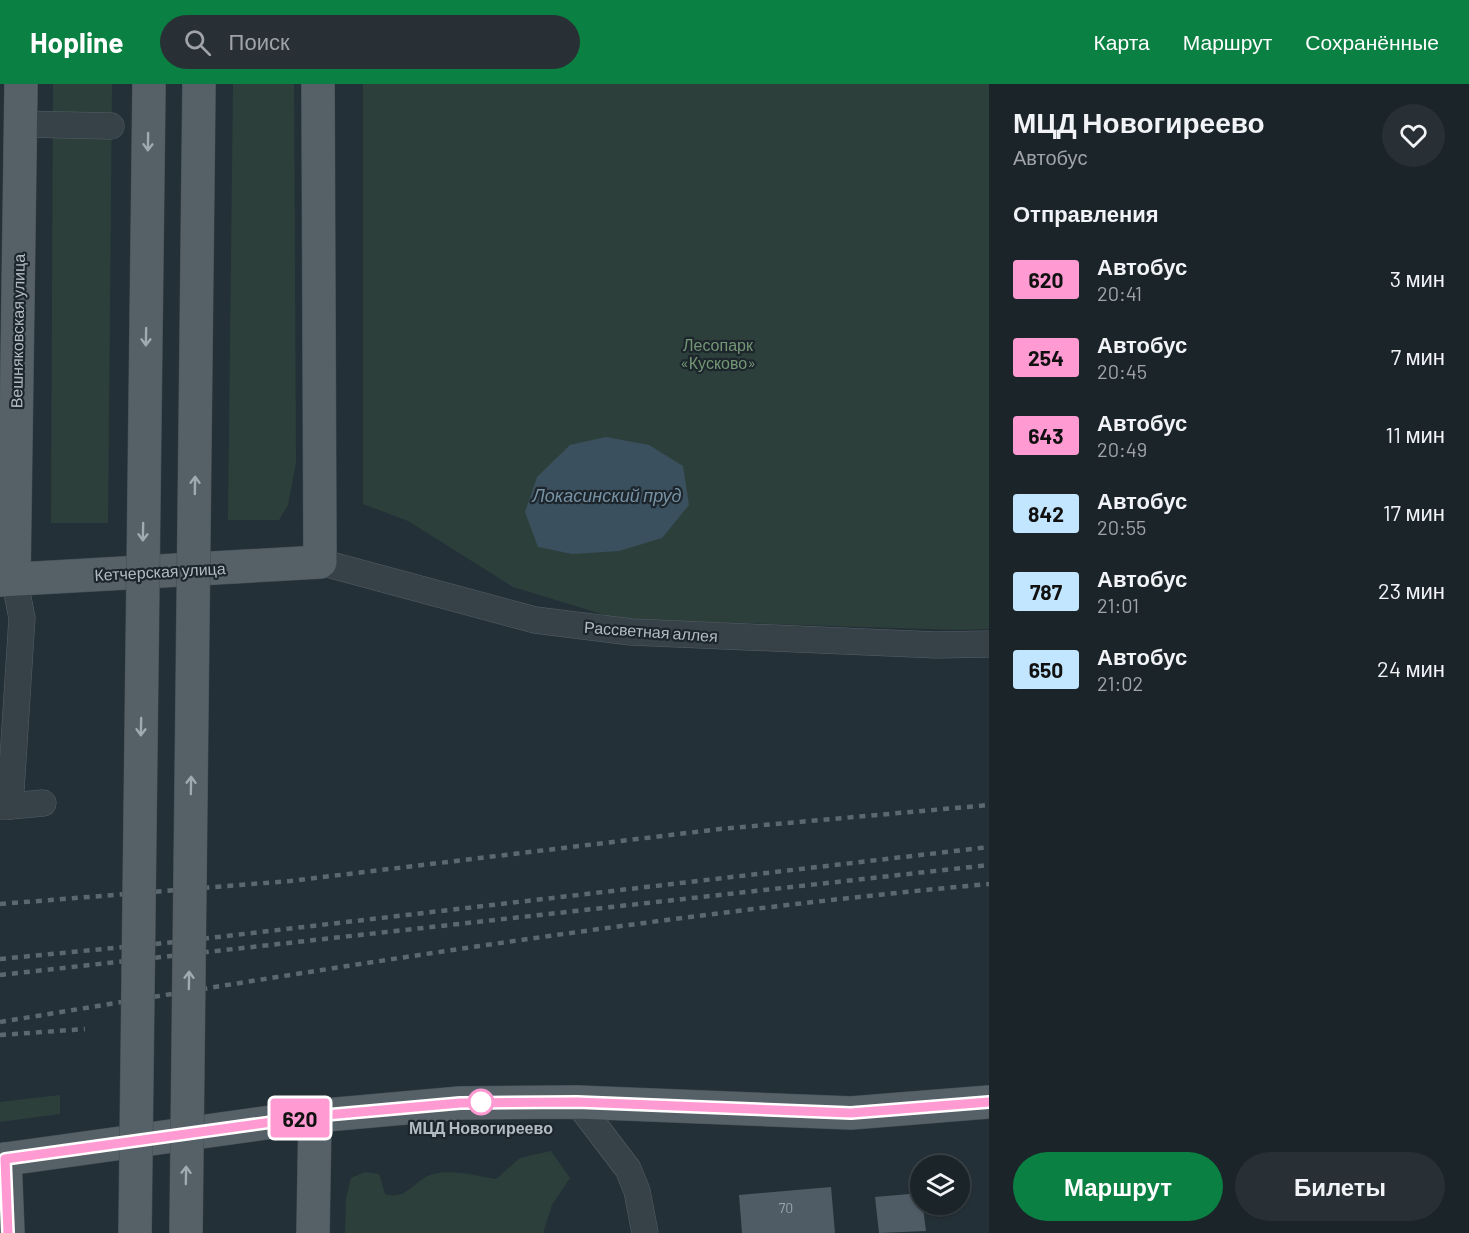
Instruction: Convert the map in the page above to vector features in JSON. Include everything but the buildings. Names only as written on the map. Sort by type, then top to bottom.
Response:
[{"type":"main road","name":"Вешняковская улица","points":[[7,579],[10,210],[21,124],[21,84]]},
{"type":"main road","points":[[135,1233],[149,84]]},
{"type":"main road","points":[[186,1233],[200,84]]},
{"type":"main road","points":[[318,84],[321,562]]},
{"type":"main road","name":"Кетчерская улица","points":[[7,579],[321,562]]},
{"type":"main road","points":[[0,1233],[8,1233],[2,1160],[315,1116],[460,1103],[577,1102],[851,1113],[988,1103]]},
{"type":"main road","points":[[313,1233],[315,1116]]},
{"type":"street","points":[[21,124],[111,126]]},
{"type":"street","name":"Рассветная аллея","points":[[321,562],[535,620],[632,632],[936,645],[989,644]]},
{"type":"street","points":[[7,579],[22,618],[5,806],[43,803]]},
{"type":"street","points":[[577,1102],[628,1169],[637,1191],[645,1233]]},
{"type":"green space","points":[[53,84],[112,84],[108,523],[51,523]]},
{"type":"green space","points":[[233,84],[294,84],[296,463],[288,505],[279,520],[228,520]]},
{"type":"green space","name":"Лесопарк «Кусково»","points":[[363,84],[989,84],[989,629],[618,619],[513,587],[408,521],[363,504]]},
{"type":"green space","points":[[60,1095],[60,1114],[0,1122],[0,1102]]},
{"type":"green space","points":[[551,1151],[570,1178],[552,1205],[543,1233],[345,1233],[346,1199],[351,1178],[365,1172],[379,1174],[385,1194],[399,1195],[424,1178],[438,1173],[463,1173],[496,1179],[520,1158]]},
{"type":"water","name":"Локасинский пруд","points":[[606,437],[649,445],[683,466],[689,505],[662,538],[619,551],[572,554],[538,547],[525,512],[537,477],[570,445]]},
{"type":"railway","points":[[0,904],[290,881],[720,829],[989,805]]},
{"type":"railway","points":[[0,959],[175,942],[989,847]]},
{"type":"railway","points":[[0,975],[989,865]]},
{"type":"railway","points":[[0,1022],[493,944],[741,911],[989,884]]},
{"type":"railway","points":[[0,1035],[85,1029]]},
{"type":"bus line","name":"620","points":[[8,1233],[5,1159],[315,1116],[482,1102],[577,1102],[851,1113],[989,1102]]},
{"type":"place","name":"МЦД Новогиреево","points":[[481,1102]]}]
